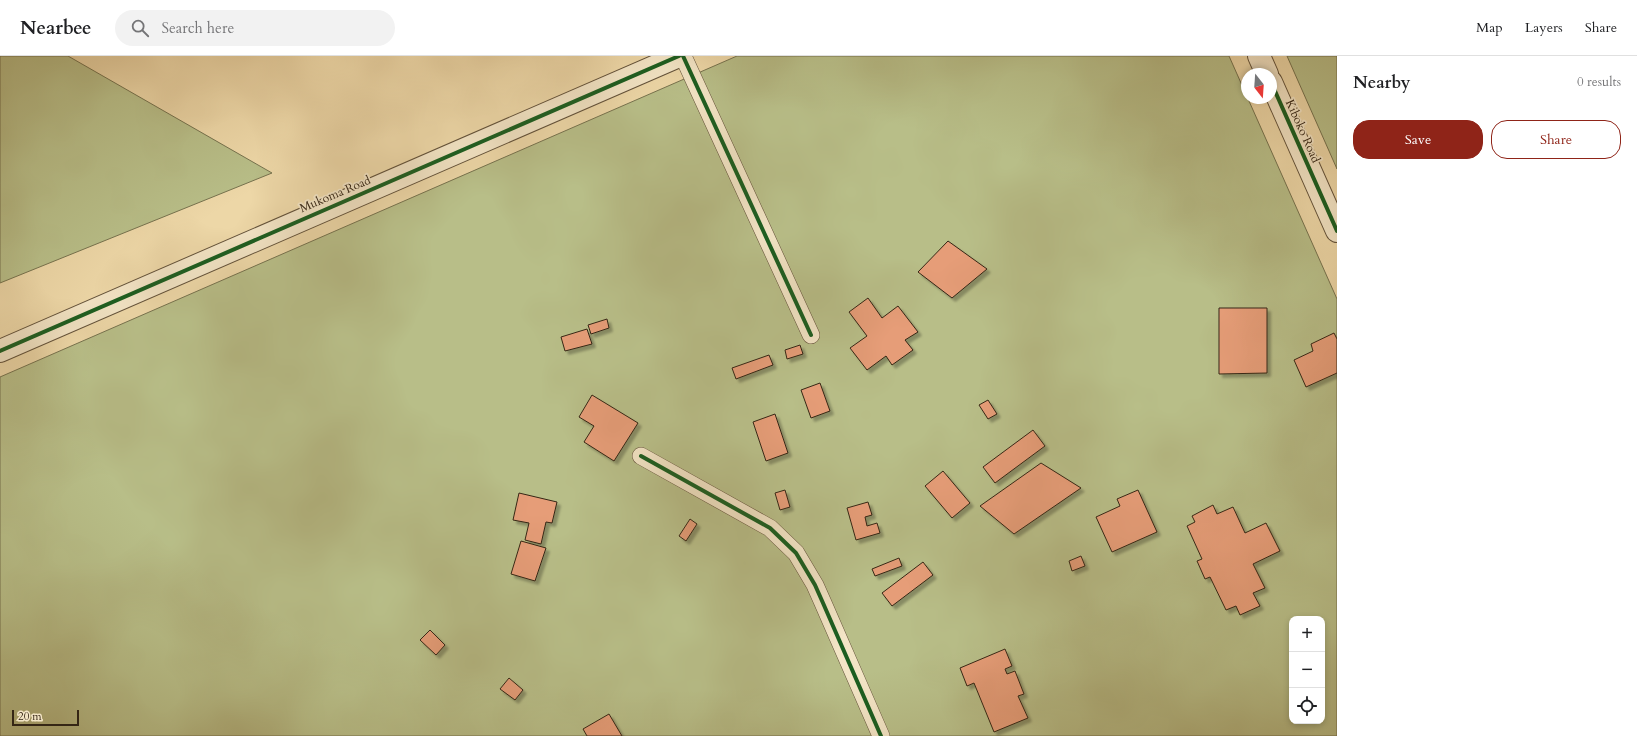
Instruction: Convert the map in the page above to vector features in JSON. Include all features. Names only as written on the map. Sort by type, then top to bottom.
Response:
[{"type":"street","name":"Mukoma Road","points":[[0,351],[679,56]]},
{"type":"street","points":[[682,56],[811,335]]},
{"type":"street","points":[[1259,56],[1264,68]]},
{"type":"street","name":"Kiboko Road","points":[[1277,96],[1337,231]]},
{"type":"street","points":[[641,456],[770,528],[796,553],[820,597],[881,736]]},
{"type":"green space","points":[[0,56],[68,56],[272,173],[0,283]]},
{"type":"green space","points":[[737,56],[1229,56],[1241,83],[1241,104],[1250,104],[1337,299],[1337,736],[0,736],[0,377]]},
{"type":"green space","points":[[1287,56],[1337,56],[1337,169]]},
{"type":"building","points":[[948,241],[987,269],[952,298],[918,272]]},
{"type":"building","points":[[868,298],[882,318],[898,306],[918,332],[905,340],[913,350],[892,365],[886,356],[867,370],[850,348],[867,336],[849,312]]},
{"type":"building","points":[[1219,308],[1267,308],[1267,373],[1219,374]]},
{"type":"building","points":[[607,319],[609,328],[591,334],[588,325]]},
{"type":"building","points":[[587,329],[592,344],[565,351],[561,337]]},
{"type":"building","points":[[1334,333],[1337,339],[1337,373],[1306,387],[1294,360],[1313,351],[1311,344]]},
{"type":"building","points":[[800,345],[803,354],[787,359],[785,350]]},
{"type":"building","points":[[769,355],[773,365],[736,379],[732,368]]},
{"type":"building","points":[[820,383],[830,411],[811,418],[801,390]]},
{"type":"building","points":[[592,395],[638,423],[614,461],[584,442],[594,426],[579,417]]},
{"type":"building","points":[[988,400],[997,414],[988,419],[979,405]]},
{"type":"building","points":[[775,414],[788,453],[766,461],[753,422]]},
{"type":"building","points":[[1033,430],[1045,446],[995,483],[983,467]]},
{"type":"building","points":[[1041,463],[1081,488],[1014,534],[980,506]]},
{"type":"building","points":[[943,471],[970,503],[952,518],[925,486]]},
{"type":"building","points":[[785,490],[790,507],[780,510],[775,493]]},
{"type":"building","points":[[1138,490],[1157,532],[1112,552],[1096,517],[1120,506],[1117,499]]},
{"type":"building","points":[[519,493],[557,502],[552,523],[546,522],[541,544],[525,540],[529,523],[513,520]]},
{"type":"building","points":[[868,502],[872,515],[865,517],[867,526],[877,523],[880,533],[856,540],[847,508]]},
{"type":"building","points":[[1213,505],[1217,514],[1233,507],[1245,533],[1266,523],[1280,551],[1253,564],[1265,588],[1253,593],[1260,606],[1240,615],[1236,606],[1226,610],[1210,577],[1205,579],[1197,561],[1202,559],[1187,526],[1195,522],[1192,516]]},
{"type":"building","points":[[690,519],[697,524],[686,541],[679,536]]},
{"type":"building","points":[[521,541],[546,548],[535,581],[511,574]]},
{"type":"building","points":[[1081,556],[1085,566],[1072,571],[1069,561]]},
{"type":"building","points":[[899,558],[902,566],[875,576],[872,569]]},
{"type":"building","points":[[923,562],[933,575],[892,606],[882,593]]},
{"type":"building","points":[[430,630],[445,645],[436,655],[420,640]]},
{"type":"building","points":[[1005,649],[1012,666],[1005,669],[1007,674],[1015,671],[1024,694],[1018,696],[1028,718],[994,732],[974,683],[967,686],[960,668]]},
{"type":"building","points":[[509,678],[523,690],[515,700],[500,689]]},
{"type":"building","points":[[609,714],[622,736],[587,736],[583,729]]},
{"type":"cycle path","points":[[0,351],[679,56]]},
{"type":"cycle path","points":[[683,56],[811,335]]},
{"type":"cycle path","points":[[1277,96],[1337,231]]},
{"type":"cycle path","points":[[641,456],[770,528],[796,553],[815,585],[881,736]]}]
